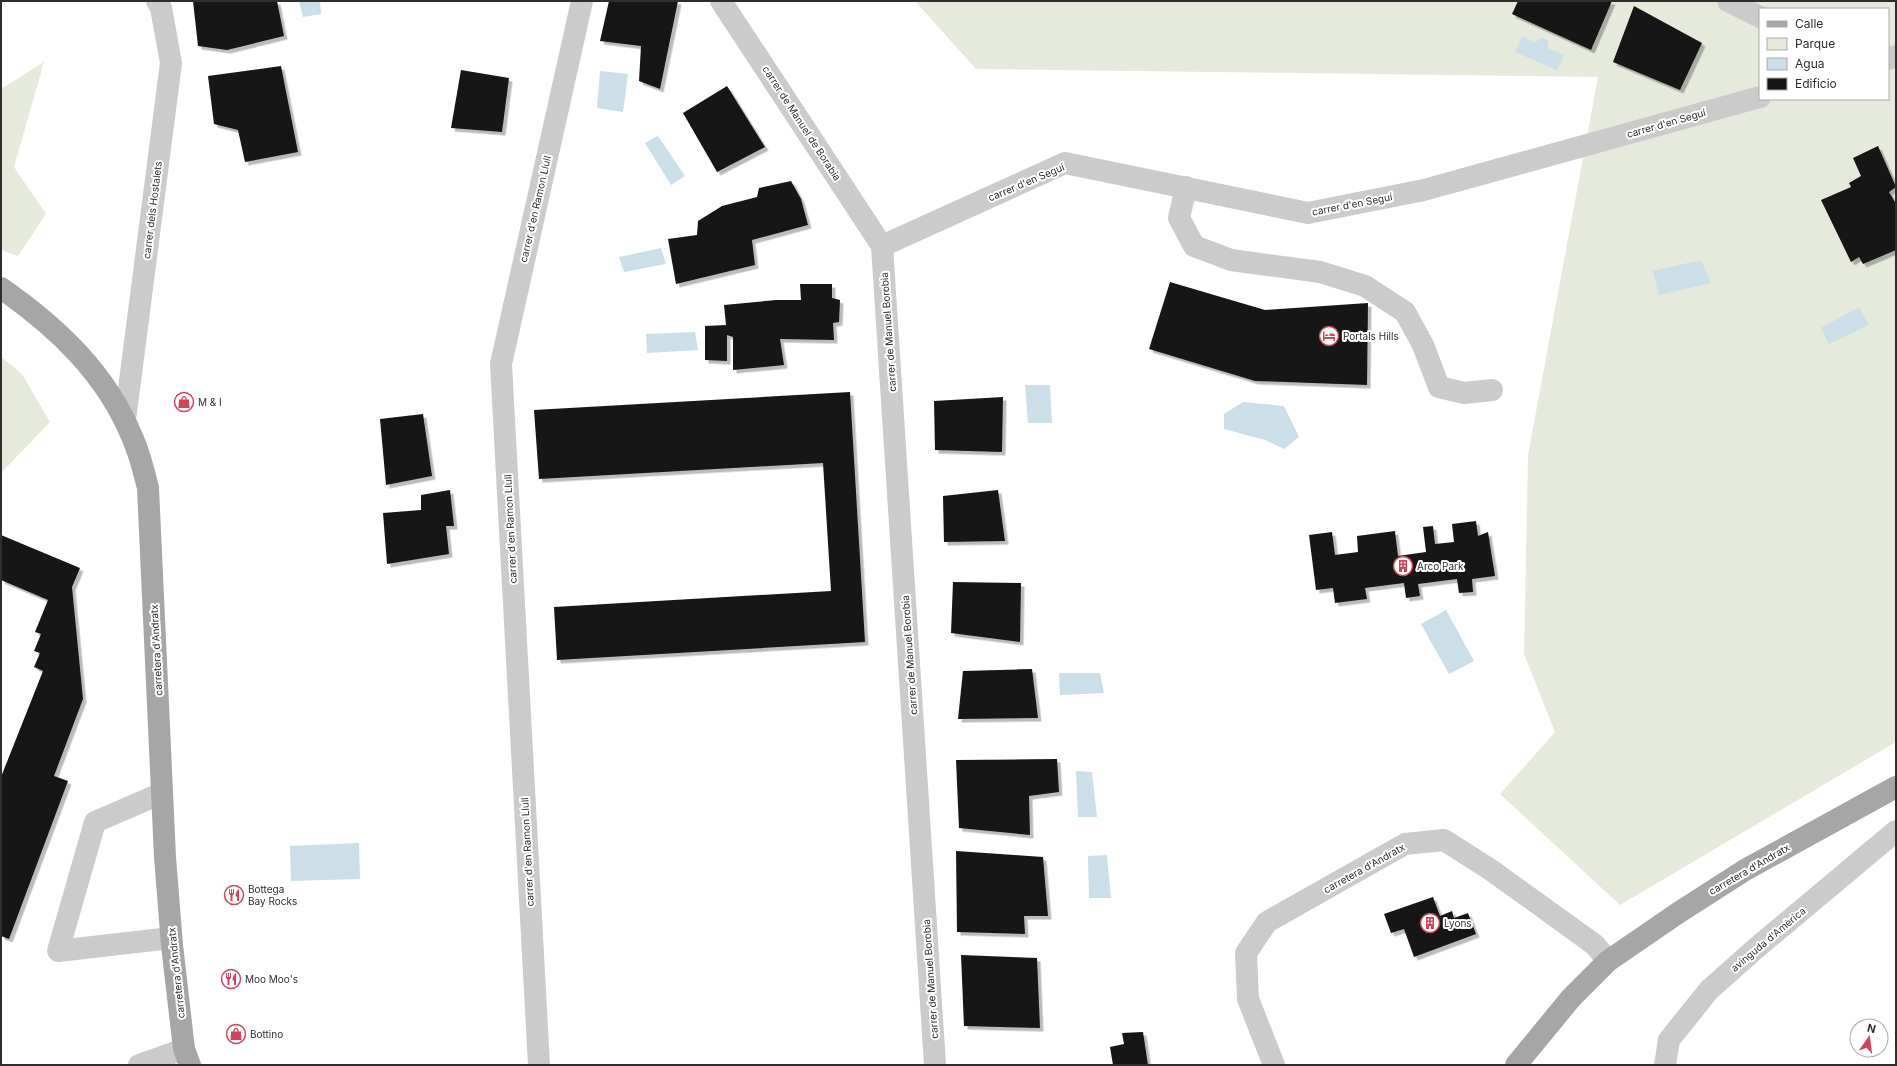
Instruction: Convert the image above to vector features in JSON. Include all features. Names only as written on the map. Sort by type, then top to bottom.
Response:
[{"type":"main road","name":"carretera d'Andratx","points":[[1,288],[26,306],[64,339],[101,379],[125,420],[134,440],[148,488],[162,793],[171,938],[187,1057]]},
{"type":"main road","name":"carretera d'Andratx","points":[[1516,1065],[1571,998],[1608,961],[1678,913],[1745,870],[1896,787]]},
{"type":"street","name":"carrer dels Hostalets","points":[[125,420],[171,63],[161,8],[157,1]]},
{"type":"street","name":"carrer d'en Ramon Llull","points":[[538,1065],[501,364],[582,1]]},
{"type":"street","name":"carrer de Manuel de Borabia","points":[[721,1],[882,246]]},
{"type":"street","points":[[1728,1],[1759,16]]},
{"type":"street","name":"carrer d'en Seguí","points":[[882,246],[1065,163],[1308,213],[1424,190],[1759,97]]},
{"type":"street","points":[[1186,187],[1179,218],[1194,246],[1231,260],[1320,272],[1364,286],[1405,312],[1423,345],[1439,387],[1464,393],[1492,390]]},
{"type":"street","name":"carrer de Manuel Borobia","points":[[882,246],[935,1065]]},
{"type":"street","points":[[162,793],[95,822],[58,950],[171,938]]},
{"type":"street","name":"avinguda d'Amèrica","points":[[1665,1065],[1669,1040],[1709,990],[1754,950],[1896,831]]},
{"type":"street","name":"carretera d'Andratx","points":[[1274,1065],[1248,999],[1246,953],[1267,922],[1405,844],[1444,840],[1491,870],[1595,945],[1608,961]]},
{"type":"street","points":[[139,1065],[187,1057]]},
{"type":"green space","points":[[915,1],[1896,1],[1896,742],[1620,905],[1500,794],[1555,732],[1524,654],[1528,455],[1598,77],[976,69]]},
{"type":"green space","points":[[44,62],[14,167],[46,214],[18,256],[1,250],[1,89]]},
{"type":"green space","points":[[1,357],[22,374],[50,422],[1,473]]},
{"type":"water","points":[[299,1],[320,1],[321,14],[303,17]]},
{"type":"water","points":[[1522,36],[1536,43],[1538,39],[1543,38],[1548,41],[1548,48],[1564,55],[1557,70],[1515,52]]},
{"type":"water","points":[[600,71],[628,74],[623,112],[597,108]]},
{"type":"water","points":[[658,136],[685,176],[671,185],[645,143]]},
{"type":"water","points":[[661,248],[666,264],[624,272],[619,257]]},
{"type":"water","points":[[1701,260],[1711,283],[1659,295],[1653,271]]},
{"type":"water","points":[[1859,307],[1869,325],[1829,344],[1821,328]]},
{"type":"water","points":[[695,332],[698,350],[647,353],[646,334]]},
{"type":"water","points":[[1025,385],[1050,385],[1052,423],[1028,423]]},
{"type":"water","points":[[1243,402],[1284,406],[1299,437],[1284,449],[1265,440],[1224,429],[1224,414]]},
{"type":"water","points":[[1446,610],[1474,661],[1449,674],[1421,624]]},
{"type":"water","points":[[1059,673],[1100,673],[1104,693],[1060,695]]},
{"type":"water","points":[[1076,771],[1092,772],[1097,817],[1078,817]]},
{"type":"water","points":[[359,843],[360,879],[291,881],[290,846]]},
{"type":"water","points":[[1107,855],[1111,898],[1089,898],[1088,856]]},
{"type":"building","points":[[193,1],[277,1],[284,36],[227,50],[198,46]]},
{"type":"building","points":[[609,1],[678,1],[660,89],[639,81],[641,46],[600,41]]},
{"type":"building","points":[[1518,1],[1612,1],[1591,50],[1512,14]]},
{"type":"building","points":[[1634,6],[1702,43],[1680,90],[1613,62]]},
{"type":"building","points":[[281,66],[298,152],[245,162],[238,130],[214,124],[208,76]]},
{"type":"building","points":[[461,70],[509,78],[502,132],[451,128]]},
{"type":"building","points":[[727,86],[765,147],[717,172],[683,113]]},
{"type":"building","points":[[1878,146],[1896,187],[1889,192],[1896,204],[1896,250],[1863,264],[1859,257],[1851,262],[1821,200],[1851,187],[1849,183],[1861,176],[1853,158]]},
{"type":"building","points":[[791,181],[801,199],[808,225],[752,240],[755,265],[676,284],[668,239],[697,235],[698,221],[722,206],[757,197],[759,188]]},
{"type":"building","points":[[1170,282],[1265,310],[1368,303],[1367,385],[1255,381],[1149,349]]},
{"type":"building","points":[[800,284],[832,284],[832,298],[840,300],[839,322],[833,323],[834,340],[780,339],[784,365],[733,370],[733,337],[727,335],[727,361],[705,360],[705,326],[726,325],[724,305],[776,300],[801,300]]},
{"type":"building","points":[[850,392],[865,642],[557,660],[554,607],[831,591],[823,463],[539,479],[534,410]]},
{"type":"building","points":[[1003,397],[1002,452],[935,450],[934,401]]},
{"type":"building","points":[[423,414],[432,476],[386,485],[380,419]]},
{"type":"building","points":[[450,490],[454,526],[446,526],[449,554],[387,564],[383,513],[421,510],[421,495]]},
{"type":"building","points":[[998,490],[1005,541],[944,542],[943,496]]},
{"type":"building","name":"Arco Park","points":[[1476,521],[1478,536],[1488,532],[1495,576],[1472,579],[1473,592],[1459,593],[1457,579],[1418,584],[1420,596],[1406,598],[1404,583],[1365,588],[1367,599],[1335,603],[1333,588],[1316,590],[1309,535],[1332,532],[1335,555],[1358,552],[1357,536],[1395,531],[1398,556],[1426,552],[1423,527],[1433,526],[1435,544],[1454,542],[1452,524]]},
{"type":"building","points":[[1,535],[80,568],[72,587],[83,699],[54,776],[68,781],[9,939],[1,936],[1,777],[43,671],[34,667],[40,653],[34,651],[41,634],[35,632],[48,600],[1,580]]},
{"type":"building","points":[[953,582],[1021,583],[1020,642],[951,633]]},
{"type":"building","points":[[1032,669],[1038,718],[958,719],[963,671]]},
{"type":"building","points":[[1057,759],[1059,792],[1029,796],[1030,835],[959,828],[956,760]]},
{"type":"building","points":[[956,851],[1043,857],[1048,916],[1024,916],[1025,934],[957,932]]},
{"type":"building","name":"Lyons","points":[[1433,897],[1440,916],[1452,911],[1454,918],[1468,913],[1476,934],[1414,957],[1404,929],[1391,933],[1384,914]]},
{"type":"building","points":[[961,955],[1037,958],[1040,1028],[964,1026]]},
{"type":"building","points":[[1143,1032],[1148,1065],[1113,1065],[1110,1047],[1124,1044],[1122,1033]]},
{"type":"place","name":"Portals Hills","points":[[1329,336]]},
{"type":"place","name":"M & I","points":[[184,402]]},
{"type":"place","name":"Arco Park","points":[[1403,566]]},
{"type":"place","name":"Bottega Bay Rocks","points":[[234,895]]},
{"type":"place","name":"Lyons","points":[[1430,923]]},
{"type":"place","name":"Moo Moo's","points":[[231,979]]},
{"type":"place","name":"Bottino","points":[[236,1034]]}]
